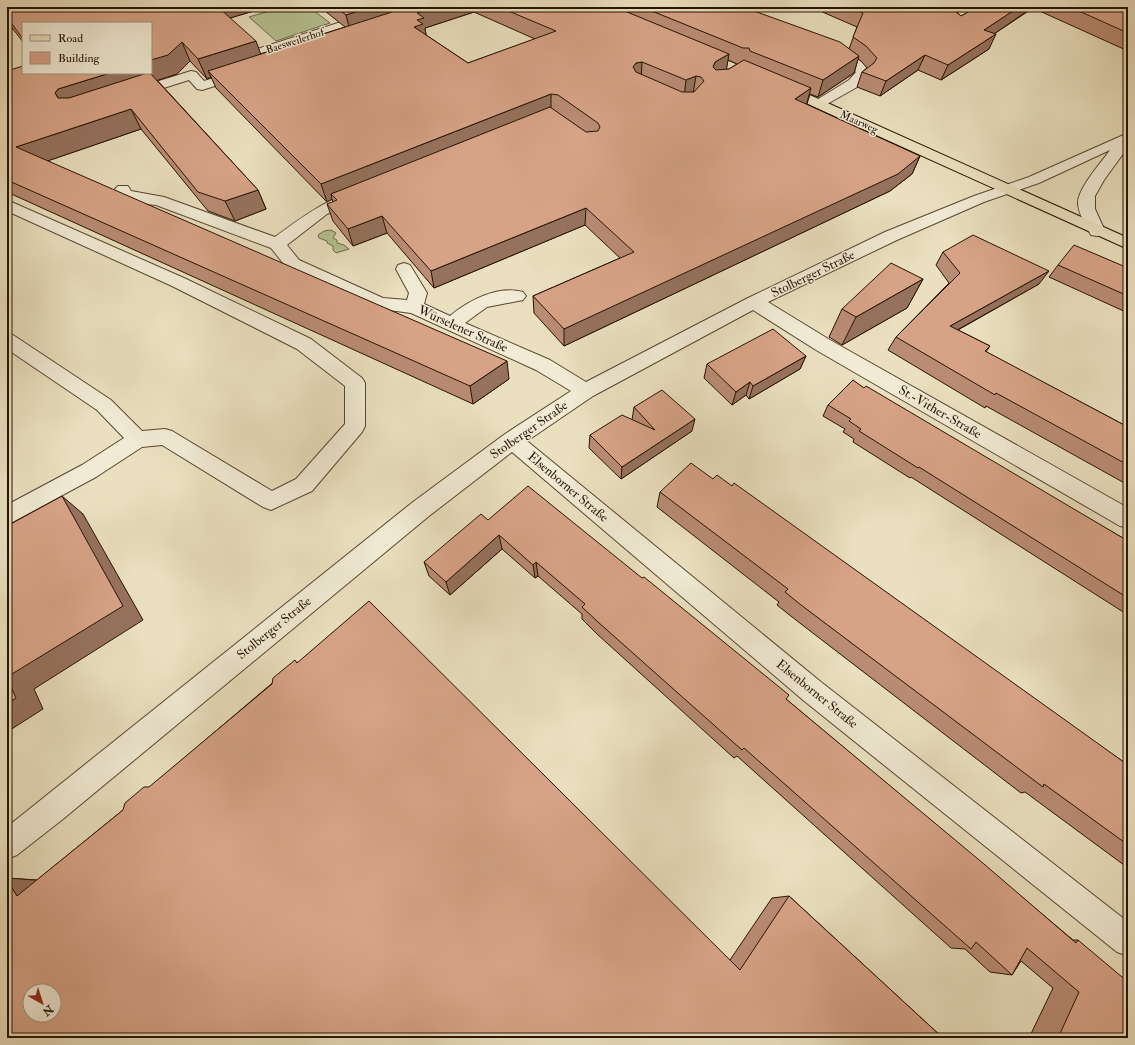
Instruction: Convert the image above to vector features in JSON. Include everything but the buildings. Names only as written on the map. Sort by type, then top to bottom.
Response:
[{"type":"main road","name":"Maarweg","points":[[690,49],[735,73],[820,104],[1005,190],[1128,244]]},
{"type":"street","name":"Baesweilerhof","points":[[220,66],[378,14],[386,15]]},
{"type":"street","points":[[820,104],[854,83],[863,72],[858,65],[821,46]]},
{"type":"street","name":"Baesweilerhof","points":[[191,75],[202,86],[255,68]]},
{"type":"street","points":[[119,98],[205,70]]},
{"type":"street","points":[[1097,231],[1087,208],[1086,200],[1097,180],[1128,137]]},
{"type":"street","name":"Stolberger Straße","points":[[7,845],[421,509],[512,440],[586,391],[754,302],[891,236],[979,199],[1034,180],[1128,137]]},
{"type":"street","points":[[123,189],[124,194],[136,198],[158,200],[277,244],[321,211],[370,191]]},
{"type":"street","points":[[7,205],[178,282],[304,344],[355,383],[355,426],[304,485],[271,501],[165,437],[138,439],[89,471],[7,516]]},
{"type":"street","name":"Würselener Straße","points":[[277,244],[293,264],[380,304],[414,307],[543,365],[586,391]]},
{"type":"street","points":[[404,269],[418,293],[414,307]]},
{"type":"street","points":[[452,324],[472,306],[484,300],[517,296]]},
{"type":"street","name":"St.-Vither-Straße","points":[[754,302],[823,345],[1128,519]]},
{"type":"street","points":[[7,340],[104,404],[138,439]]},
{"type":"street","name":"Elsenborner Straße","points":[[512,440],[812,691],[1128,941]]},
{"type":"green space","points":[[283,7],[309,7],[330,23],[276,41],[249,17]]},
{"type":"green space","points":[[331,230],[336,233],[333,238],[337,240],[337,243],[344,245],[349,249],[336,253],[333,250],[333,246],[327,243],[327,241],[319,238],[318,235],[324,231]]}]
